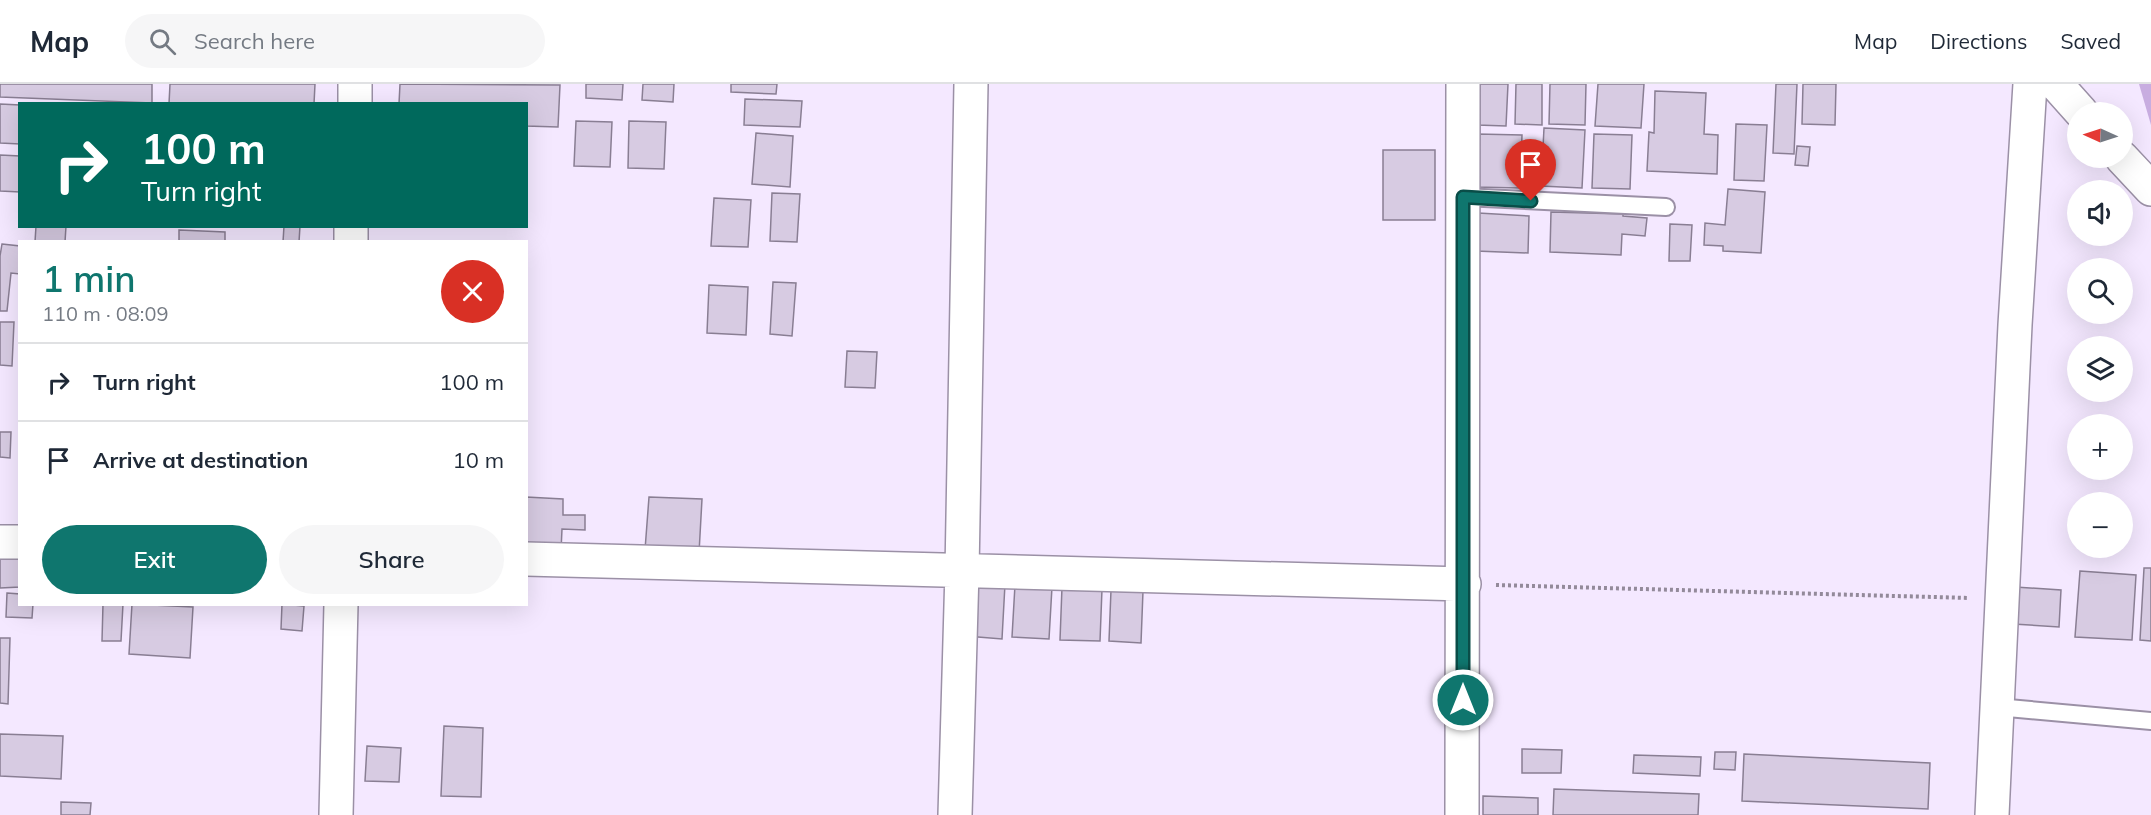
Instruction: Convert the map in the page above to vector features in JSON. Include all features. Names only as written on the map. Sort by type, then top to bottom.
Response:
[{"type":"street","points":[[355,84],[355,102]]},
{"type":"street","points":[[955,815],[971,84]]},
{"type":"street","points":[[1462,815],[1464,84]]},
{"type":"street","points":[[1992,815],[2015,325],[2030,84]]},
{"type":"street","points":[[2056,84],[2073,102]]},
{"type":"street","points":[[2131,168],[2151,189]]},
{"type":"street","points":[[0,542],[18,542]]},
{"type":"street","points":[[528,559],[1464,584]]},
{"type":"street","points":[[336,815],[340,606]]},
{"type":"lane","points":[[1463,197],[1666,207]]},
{"type":"lane","points":[[1997,707],[2151,721]]},
{"type":"path","points":[[1464,584],[2002,599]]},
{"type":"shaded area","points":[[2139,84],[2151,84],[2151,125]]},
{"type":"building","points":[[0,84],[152,84],[152,102],[0,97]]},
{"type":"building","points":[[170,84],[315,84],[314,102],[169,102]]},
{"type":"building","points":[[400,84],[560,85],[558,127],[528,126],[528,102],[399,102]]},
{"type":"building","points":[[586,84],[623,84],[622,100],[586,98]]},
{"type":"building","points":[[643,84],[674,84],[673,102],[642,100]]},
{"type":"building","points":[[731,84],[777,84],[776,94],[731,92]]},
{"type":"building","points":[[1479,84],[1508,84],[1506,126],[1477,125]]},
{"type":"building","points":[[1516,84],[1542,84],[1542,125],[1515,124]]},
{"type":"building","points":[[1550,84],[1586,84],[1585,125],[1549,124]]},
{"type":"building","points":[[1598,84],[1644,84],[1641,128],[1595,126]]},
{"type":"building","points":[[1776,84],[1797,84],[1794,154],[1773,153]]},
{"type":"building","points":[[1803,84],[1836,84],[1835,125],[1802,124]]},
{"type":"building","points":[[1655,91],[1706,93],[1704,134],[1718,135],[1717,174],[1647,171],[1649,132],[1654,133]]},
{"type":"building","points":[[745,99],[802,101],[800,127],[744,125]]},
{"type":"building","points":[[0,104],[18,105],[18,144],[0,143]]},
{"type":"building","points":[[576,121],[612,122],[610,167],[574,166]]},
{"type":"building","points":[[629,121],[666,122],[664,169],[628,168]]},
{"type":"building","points":[[1736,124],[1767,125],[1764,181],[1734,180]]},
{"type":"building","points":[[1544,128],[1585,130],[1582,188],[1541,186]]},
{"type":"building","points":[[756,133],[793,136],[790,187],[752,184]]},
{"type":"building","points":[[1477,134],[1522,135],[1520,188],[1475,187]]},
{"type":"building","points":[[1594,134],[1632,135],[1630,189],[1592,188]]},
{"type":"building","points":[[1797,146],[1810,147],[1808,166],[1795,165]]},
{"type":"building","points":[[1383,150],[1435,150],[1435,220],[1383,220]]},
{"type":"building","points":[[0,155],[18,156],[18,192],[0,191]]},
{"type":"building","points":[[1728,189],[1765,192],[1761,253],[1723,251],[1723,246],[1704,245],[1705,223],[1725,225]]},
{"type":"building","points":[[772,193],[800,194],[797,242],[770,241]]},
{"type":"building","points":[[714,198],[751,200],[748,247],[711,246]]},
{"type":"building","points":[[1551,212],[1623,214],[1623,216],[1647,218],[1645,236],[1622,234],[1621,255],[1550,252]]},
{"type":"building","points":[[1478,213],[1529,216],[1528,253],[1476,251]]},
{"type":"building","points":[[1670,224],[1692,225],[1690,261],[1669,261]]},
{"type":"building","points":[[36,228],[66,228],[65,240],[35,240]]},
{"type":"building","points":[[284,228],[300,228],[299,240],[283,240]]},
{"type":"building","points":[[179,230],[225,232],[225,240],[179,240]]},
{"type":"building","points":[[2,244],[18,246],[18,274],[11,273],[7,311],[0,311]]},
{"type":"building","points":[[773,282],[796,283],[792,336],[770,334]]},
{"type":"building","points":[[709,285],[748,287],[746,335],[707,333]]},
{"type":"building","points":[[0,322],[14,322],[12,366],[0,365]]},
{"type":"building","points":[[847,351],[877,352],[875,388],[845,387]]},
{"type":"building","points":[[0,432],[11,432],[10,458],[0,457]]},
{"type":"building","points":[[528,497],[563,499],[563,515],[585,515],[585,530],[562,529],[561,551],[528,549]]},
{"type":"building","points":[[649,497],[702,499],[699,553],[645,550]]},
{"type":"building","points":[[18,556],[18,587],[0,588],[0,557]]},
{"type":"building","points":[[2144,568],[2151,568],[2151,641],[2140,640]]},
{"type":"building","points":[[2080,571],[2136,575],[2132,640],[2075,637]]},
{"type":"building","points":[[970,582],[1005,584],[1002,639],[966,636]]},
{"type":"building","points":[[1015,585],[1052,587],[1049,639],[1012,637]]},
{"type":"building","points":[[1062,587],[1102,589],[1100,641],[1060,640]]},
{"type":"building","points":[[2015,587],[2061,590],[2059,627],[2013,624]]},
{"type":"building","points":[[1111,590],[1143,591],[1141,643],[1109,641]]},
{"type":"building","points":[[7,593],[18,594],[18,606],[33,606],[32,618],[6,617]]},
{"type":"building","points":[[103,606],[123,606],[121,641],[102,641]]},
{"type":"building","points":[[132,606],[193,607],[190,658],[129,654]]},
{"type":"building","points":[[282,606],[304,606],[302,631],[281,629]]},
{"type":"building","points":[[0,638],[10,638],[8,704],[0,703]]},
{"type":"building","points":[[444,726],[483,728],[481,797],[441,796]]},
{"type":"building","points":[[0,734],[63,736],[61,779],[0,776]]},
{"type":"building","points":[[367,746],[401,748],[399,782],[365,781]]},
{"type":"building","points":[[1522,749],[1562,750],[1561,773],[1522,773]]},
{"type":"building","points":[[1715,752],[1736,752],[1735,770],[1714,769]]},
{"type":"building","points":[[1744,754],[1930,763],[1928,809],[1742,801]]},
{"type":"building","points":[[1634,755],[1701,757],[1700,776],[1633,773]]},
{"type":"building","points":[[1554,789],[1699,794],[1698,815],[1553,815]]},
{"type":"building","points":[[1483,796],[1538,798],[1538,815],[1483,815]]},
{"type":"building","points":[[61,802],[91,803],[90,815],[61,815]]},
{"type":"route","points":[[1463,700],[1463,197],[1531,201]]}]
